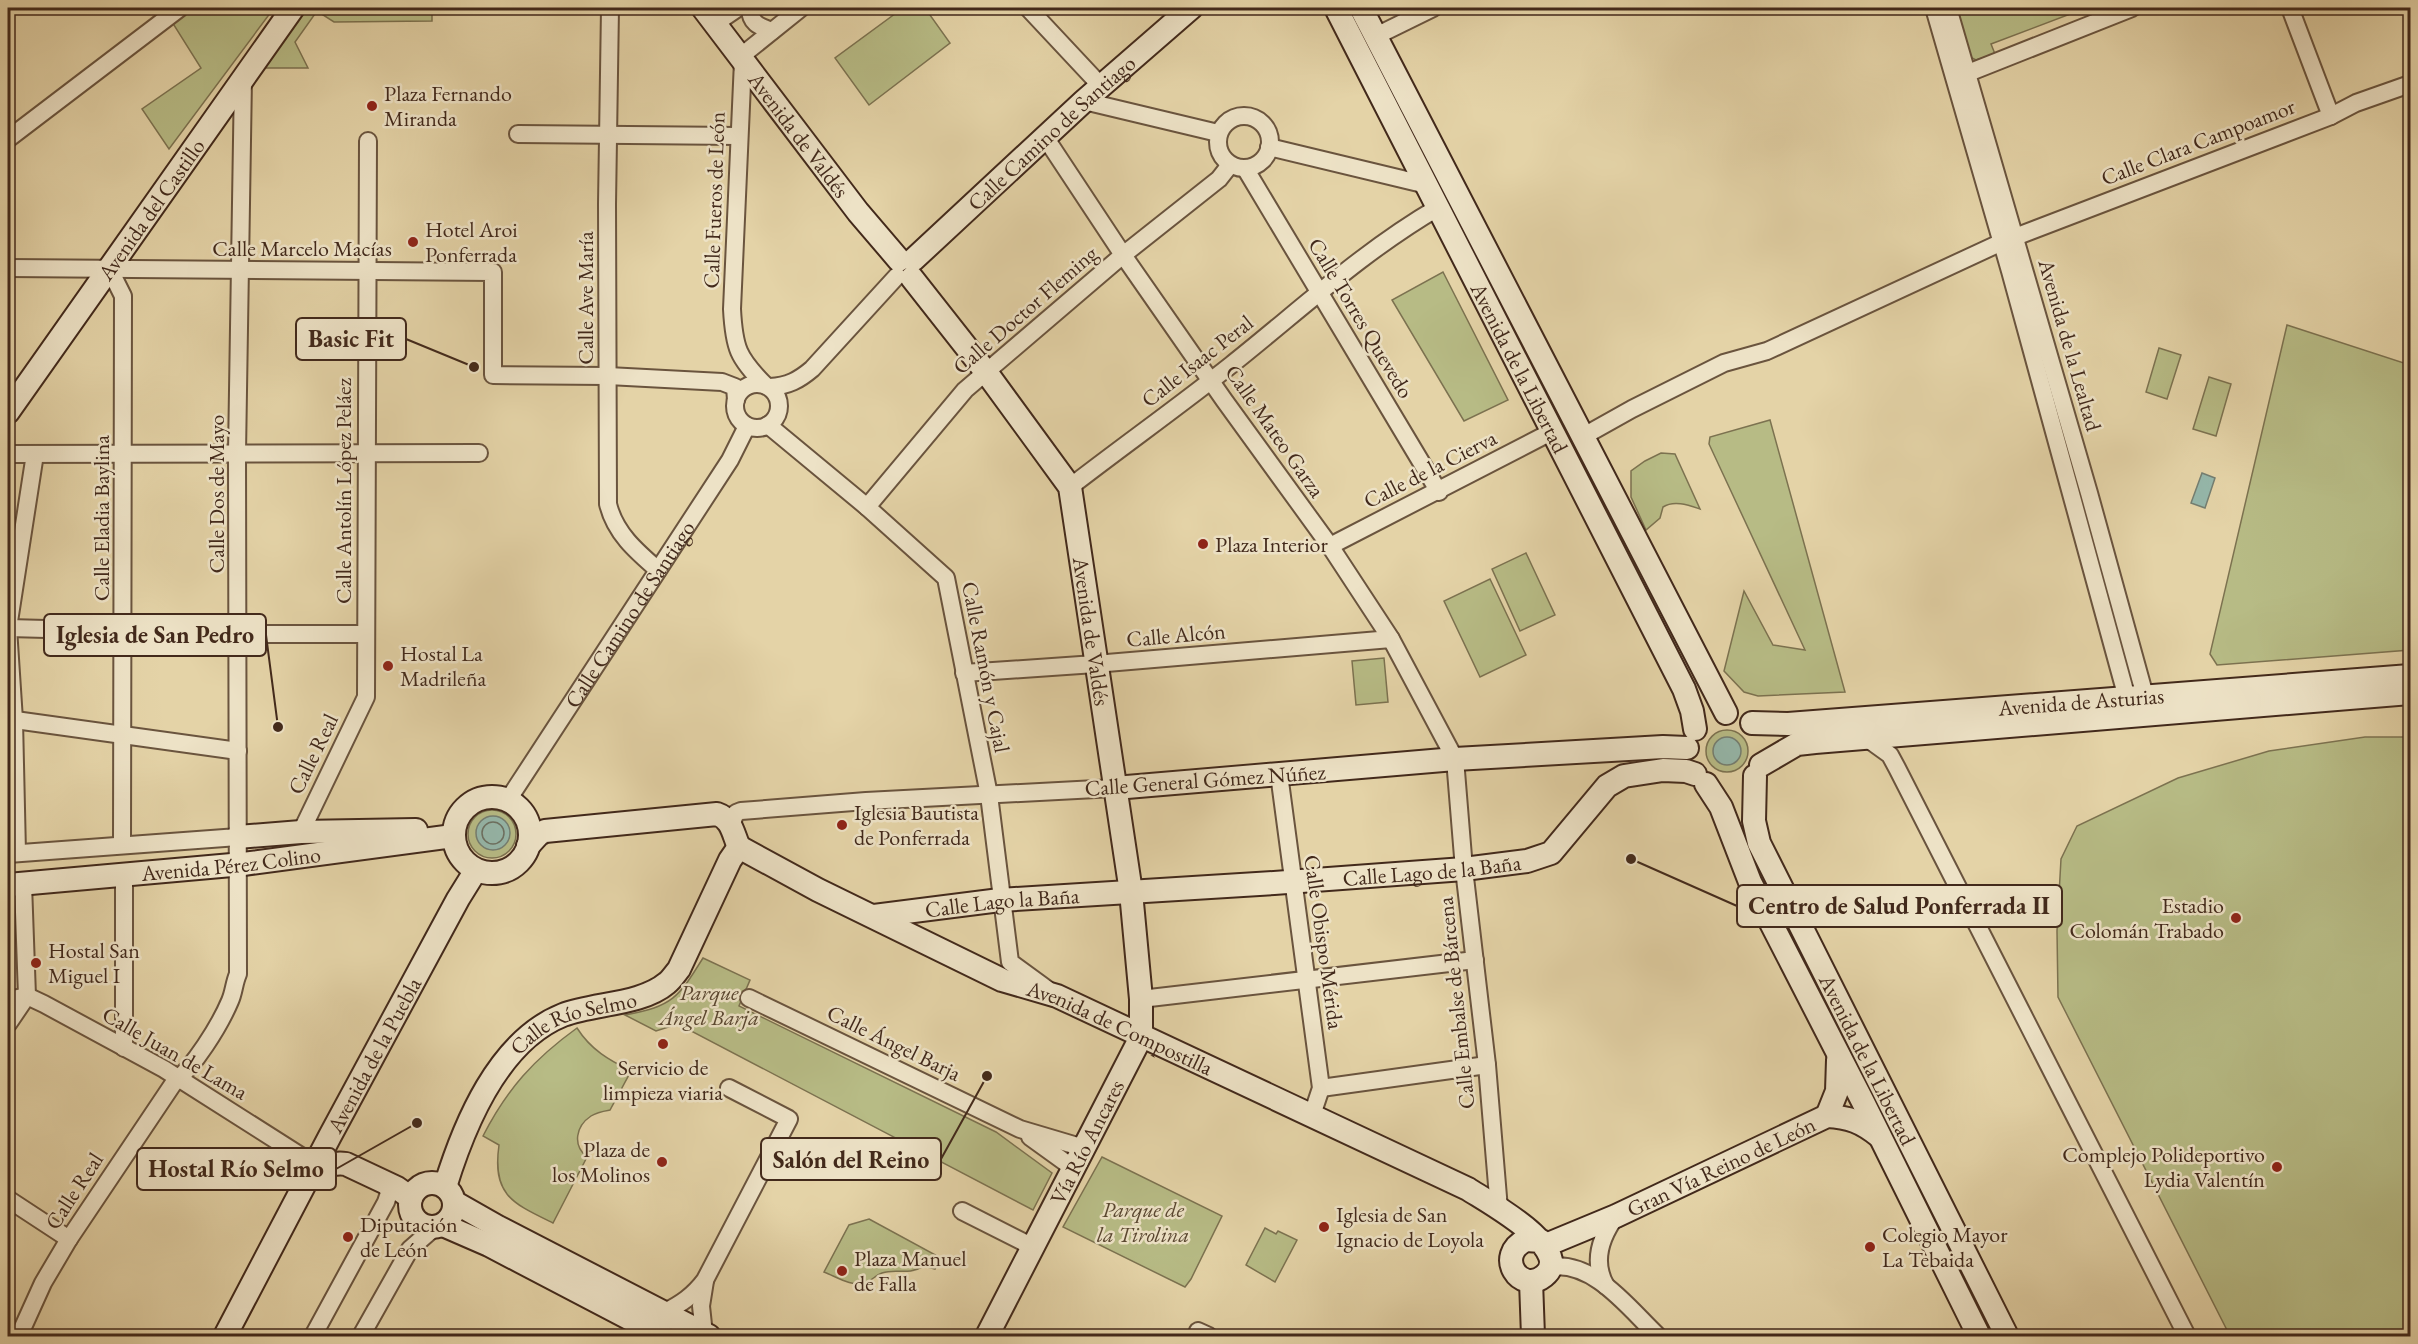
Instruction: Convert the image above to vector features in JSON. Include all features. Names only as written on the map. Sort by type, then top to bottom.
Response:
[{"type":"street","name":"Avenida del Castillo","points":[[8,412],[293,8]]},
{"type":"street","name":"Calle Ave María","points":[[610,8],[608,504],[611,518],[619,531],[636,551],[658,570]]},
{"type":"street","points":[[710,15],[738,8]]},
{"type":"street","points":[[750,8],[750,16],[756,25],[772,31]]},
{"type":"street","points":[[741,59],[801,8]]},
{"type":"street","name":"Calle Camino de Santiago","points":[[768,386],[782,386],[798,381],[812,369],[905,269],[1084,101],[1191,8]]},
{"type":"street","name":"Avenida de la Libertad","points":[[1336,8],[1684,689],[1692,711],[1691,739]]},
{"type":"street","name":"Avenida de la Libertad","points":[[1361,8],[1726,713]]},
{"type":"street","name":"Avenida de la Lealtad","points":[[1934,8],[1961,76]]},
{"type":"street","name":"Avenida de la Lealtad","points":[[1948,8],[1961,76],[2136,697]]},
{"type":"street","points":[[1961,76],[2132,8]]},
{"type":"street","points":[[2290,8],[2331,116]]},
{"type":"street","points":[[1376,36],[1430,9]]},
{"type":"street","points":[[1037,10],[1101,86]]},
{"type":"street","points":[[8,139],[175,11]]},
{"type":"street","name":"Avenida de Valdés","points":[[710,15],[858,212],[986,372],[1070,487],[1131,892],[1142,999],[1141,1036]]},
{"type":"street","name":"Calle Fueros de León","points":[[741,59],[732,309],[734,341],[746,365],[768,386]]},
{"type":"street","name":"Calle Dos de Mayo","points":[[239,865],[237,453],[243,78]]},
{"type":"street","name":"Calle Clara Campoamor","points":[[2008,239],[2410,84]]},
{"type":"street","points":[[1084,101],[1218,134]]},
{"type":"street","points":[[217,115],[234,116],[242,123]]},
{"type":"street","points":[[1250,116],[1258,119],[1268,131],[1269,147],[1263,159],[1252,167],[1238,166],[1219,151],[1218,134],[1228,120],[1234,117],[1250,116]]},
{"type":"street","points":[[518,134],[739,136]]},
{"type":"street","name":"Calle Mateo Garza","points":[[1045,137],[1210,380],[1330,546],[1391,639],[1455,759]]},
{"type":"street","name":"Calle Antolín López Peláez","points":[[366,697],[365,453],[368,141]]},
{"type":"street","points":[[1269,147],[1427,185]]},
{"type":"street","name":"Calle Doctor Fleming","points":[[867,507],[965,390],[1123,255],[1238,166]]},
{"type":"street","name":"Calle Torres Quevedo","points":[[1238,166],[1319,292],[1439,492]]},
{"type":"street","name":"Calle Isaac Peral","points":[[1070,487],[1210,380],[1319,292],[1410,224],[1439,207]]},
{"type":"street","points":[[1582,437],[1724,363],[1767,351],[2008,239]]},
{"type":"street","name":"Calle Marcelo Macías","points":[[8,268],[494,272],[493,375],[608,376]]},
{"type":"street","name":"Calle Eladia Baylina","points":[[109,268],[123,296],[122,844]]},
{"type":"street","points":[[608,376],[722,382],[735,387],[737,415],[747,426],[758,428],[768,425],[775,418],[779,408],[777,398],[768,386],[756,384],[747,386],[736,400]]},
{"type":"street","name":"Calle Ramón y Cajal","points":[[768,425],[867,507],[946,578],[989,795],[1000,900],[1010,962],[1057,996]]},
{"type":"street","name":"Calle Camino de Santiago","points":[[508,800],[730,460],[747,426]]},
{"type":"street","name":"Calle de la Cierva","points":[[1330,546],[1439,492],[1551,432]]},
{"type":"street","points":[[8,454],[478,453]]},
{"type":"street","points":[[12,853],[8,628],[35,454]]},
{"type":"street","points":[[8,628],[239,634],[365,634]]},
{"type":"street","name":"Calle Alcón","points":[[964,673],[1391,639]]},
{"type":"street","name":"Avenida de Asturias","points":[[1752,723],[1788,724],[2410,676]]},
{"type":"street","name":"Avenida de Asturias","points":[[1758,771],[1797,744],[2410,693]]},
{"type":"street","name":"Calle Real","points":[[301,832],[366,697]]},
{"type":"street","points":[[1726,713],[1735,714],[1752,723],[1762,738],[1764,747],[1758,771],[1740,787],[1732,789],[1723,789],[1700,779],[1690,766],[1691,739],[1703,720],[1726,713]]},
{"type":"street","points":[[11,720],[238,751]]},
{"type":"street","points":[[1901,775],[1898,752],[1900,745],[1911,734]]},
{"type":"street","points":[[1865,737],[1890,755],[1901,775],[2187,1336]]},
{"type":"street","name":"Calle General Gómez Núñez","points":[[731,825],[736,813],[741,811],[866,801],[1115,788],[1455,759],[1663,747],[1691,739]]},
{"type":"street","name":"Calle Embalse de Bárcena","points":[[1455,759],[1464,868],[1487,1065],[1499,1209]]},
{"type":"street","name":"Calle Lago de la Baña","points":[[1131,892],[1292,882],[1527,861],[1551,854],[1607,786],[1624,776],[1663,770],[1686,771],[1700,779]]},
{"type":"street","name":"Avenida de la Libertad","points":[[1758,771],[1754,821],[1759,843],[2007,1336]]},
{"type":"street","name":"Calle Obispo Mérida","points":[[1279,774],[1321,1088],[1312,1115]]},
{"type":"street","name":"Avenida de la Libertad","points":[[1700,779],[1721,807],[1750,882],[1969,1318]]},
{"type":"street","points":[[528,846],[530,834],[526,819],[519,807],[508,800],[491,796],[477,799],[464,808],[456,820],[454,833],[461,858],[476,870],[490,873],[502,872],[513,866],[522,858],[528,846],[539,834],[565,828],[717,814],[725,817],[731,825],[739,847]]},
{"type":"street","name":"Avenida Pérez Colino","points":[[12,853],[301,832],[454,833]]},
{"type":"street","name":"Avenida Pérez Colino","points":[[15,885],[239,865],[428,841],[454,833]]},
{"type":"street","name":"Avenida de Compostilla","points":[[739,847],[818,890],[1002,980],[1057,996],[1468,1189],[1499,1209],[1547,1252]]},
{"type":"street","name":"Calle Río Selmo","points":[[449,1194],[464,1133],[499,1068],[529,1035],[563,1015],[648,994],[667,984],[678,969],[730,860],[739,847]]},
{"type":"street","name":"Calle Real","points":[[17,1333],[69,1239],[173,1084],[180,1078],[218,1024],[238,974],[239,865]]},
{"type":"street","name":"Avenida de la Puebla","points":[[225,1336],[314,1166],[453,908],[476,870]]},
{"type":"street","points":[[124,876],[124,1048]]},
{"type":"street","points":[[8,1024],[27,996],[15,885]]},
{"type":"street","name":"Calle Lago la Baña","points":[[874,916],[1000,900],[1131,892]]},
{"type":"street","points":[[1142,999],[1305,978],[1475,960]]},
{"type":"street","points":[[8,1000],[27,996]]},
{"type":"street","name":"Calle Juan de Lama","points":[[27,996],[180,1078],[314,1166]]},
{"type":"street","name":"Calle Ángel Barja","points":[[748,998],[1020,1129],[1083,1148]]},
{"type":"street","name":"Vía Río Ancares","points":[[987,1336],[1141,1036]]},
{"type":"street","points":[[1838,1055],[1838,1091],[1827,1116],[1846,1117],[1859,1122],[1880,1137]]},
{"type":"street","points":[[1321,1088],[1487,1065]]},
{"type":"street","points":[[663,1313],[681,1305],[705,1280],[789,1119],[729,1088]]},
{"type":"street","name":"Gran Vía Reino de León","points":[[1547,1252],[1616,1216],[1827,1116]]},
{"type":"street","name":"Calle Ángel Barja","points":[[1020,1129],[1073,1168]]},
{"type":"street","points":[[405,1191],[357,1168],[337,1162],[315,1171],[314,1166],[331,1151],[341,1151],[358,1157],[401,1180],[405,1191],[410,1209],[415,1220],[425,1227],[439,1226],[489,1245],[663,1336]]},
{"type":"street","points":[[1468,1189],[1477,1187],[1490,1179],[1495,1171]]},
{"type":"street","points":[[313,1336],[389,1193],[434,1183],[498,1227],[706,1335]]},
{"type":"street","points":[[378,1214],[390,1207],[405,1191]]},
{"type":"street","points":[[362,1336],[410,1249],[452,1215],[449,1194]]},
{"type":"street","points":[[8,1199],[69,1239]]},
{"type":"street","points":[[1499,1209],[1505,1252],[1519,1277],[1531,1281],[1543,1277],[1547,1252]]},
{"type":"street","points":[[962,1211],[1033,1247]]},
{"type":"street","points":[[1607,1287],[1601,1278],[1600,1247],[1602,1236],[1616,1216]]},
{"type":"street","points":[[1511,1266],[1513,1249],[1526,1240],[1547,1252],[1562,1265],[1591,1276],[1607,1287],[1658,1336]]},
{"type":"street","points":[[705,1280],[701,1306],[706,1335]]},
{"type":"street","points":[[1531,1281],[1533,1336]]},
{"type":"street","points":[[1969,1318],[1988,1299]]},
{"type":"green space","points":[[192,8],[274,8],[169,149],[142,109],[201,68],[172,22]]},
{"type":"green space","points":[[304,8],[432,8],[432,21],[334,22],[317,11],[295,42],[308,68],[255,68]]},
{"type":"green space","points":[[903,8],[925,8],[950,43],[869,105],[835,58]]},
{"type":"green space","points":[[1952,8],[2086,8],[1991,44],[1995,54],[1976,60],[1968,56]]},
{"type":"green space","points":[[1443,272],[1508,400],[1464,421],[1392,300]]},
{"type":"green space","points":[[2287,325],[2410,365],[2410,650],[2217,665],[2210,654]]},
{"type":"green space","points":[[2159,348],[2181,355],[2167,399],[2146,392]]},
{"type":"green space","points":[[2209,377],[2231,384],[2216,436],[2193,429]]},
{"type":"green space","points":[[1770,420],[1845,692],[1758,696],[1744,692],[1724,671],[1744,591],[1773,645],[1805,650],[1709,444],[1710,437]]},
{"type":"green space","points":[[1661,453],[1675,454],[1700,509],[1681,504],[1667,505],[1663,507],[1660,518],[1646,530],[1631,497],[1631,471]]},
{"type":"green space","points":[[1526,553],[1555,615],[1520,631],[1492,569]]},
{"type":"green space","points":[[1490,579],[1526,655],[1480,677],[1444,601]]},
{"type":"green space","points":[[1384,658],[1388,702],[1356,705],[1352,661]]},
{"type":"green space","points":[[1727,730],[1742,736],[1748,751],[1742,766],[1727,772],[1712,766],[1706,751],[1712,736]]},
{"type":"green space","name":"Complejo Polideportivo Lydia Valentín","points":[[2365,737],[2410,737],[2410,1336],[2230,1336],[2058,997],[2057,931],[2061,859],[2077,826],[2178,778],[2269,751]]},
{"type":"green space","points":[[487,810],[497,810],[512,820],[516,834],[512,848],[506,854],[497,858],[487,858],[472,848],[468,839],[468,829],[478,814]]},
{"type":"green space","name":"Parque Ángel Barja","points":[[703,958],[750,980],[739,1006],[996,1132],[1052,1173],[1033,1210],[678,1024],[656,1031],[625,1015],[654,1008],[673,998],[687,983]]},
{"type":"green space","points":[[577,1028],[601,1054],[631,1071],[610,1110],[591,1116],[579,1130],[579,1147],[587,1157],[553,1223],[516,1203],[508,1195],[499,1175],[499,1145],[483,1136],[512,1089],[523,1076],[548,1051]]},
{"type":"green space","name":"Parque de la Tirolina","points":[[1102,1157],[1222,1216],[1185,1287],[1063,1227]]},
{"type":"green space","points":[[869,1219],[941,1258],[935,1269],[924,1266],[912,1271],[887,1272],[860,1284],[849,1283],[824,1272],[849,1225]]},
{"type":"green space","points":[[1265,1228],[1297,1240],[1275,1282],[1246,1265]]},
{"type":"water","points":[[2202,473],[2215,478],[2205,508],[2191,503]]},
{"type":"water","points":[[1727,737],[1737,741],[1741,751],[1737,761],[1727,765],[1717,761],[1713,751],[1717,741]]},
{"type":"water","points":[[493,816],[505,821],[510,833],[505,845],[493,850],[481,845],[476,833],[481,821]]},
{"type":"place","name":"Plaza Fernando Miranda","points":[[372,106]]},
{"type":"place","name":"Hotel Aroi Ponferrada","points":[[413,242]]},
{"type":"place","name":"Basic Fit","points":[[474,367]]},
{"type":"place","name":"Plaza Interior","points":[[1203,544]]},
{"type":"place","name":"Hostal La Madrileña","points":[[388,666]]},
{"type":"place","name":"Iglesia de San Pedro","points":[[278,727]]},
{"type":"place","name":"Iglesia Bautista de Ponferrada","points":[[842,825]]},
{"type":"place","name":"Centro de Salud Ponferrada II","points":[[1631,859]]},
{"type":"place","name":"Estadio Colomán Trabado","points":[[2236,918]]},
{"type":"place","name":"Hostal San Miguel I","points":[[36,963]]},
{"type":"place","name":"Servicio de limpieza viaria","points":[[663,1044]]},
{"type":"place","name":"Salón del Reino","points":[[987,1076]]},
{"type":"place","name":"Hostal Río Selmo","points":[[417,1123]]},
{"type":"place","name":"Plaza de los Molinos","points":[[662,1162]]},
{"type":"place","name":"Complejo Polideportivo Lydia Valentín","points":[[2277,1167]]},
{"type":"place","name":"Iglesia de San Ignacio de Loyola","points":[[1324,1227]]},
{"type":"place","name":"Diputación de León","points":[[348,1237]]},
{"type":"place","name":"Colegio Mayor La Tebaida","points":[[1870,1247]]},
{"type":"place","name":"Plaza Manuel de Falla","points":[[842,1271]]}]
